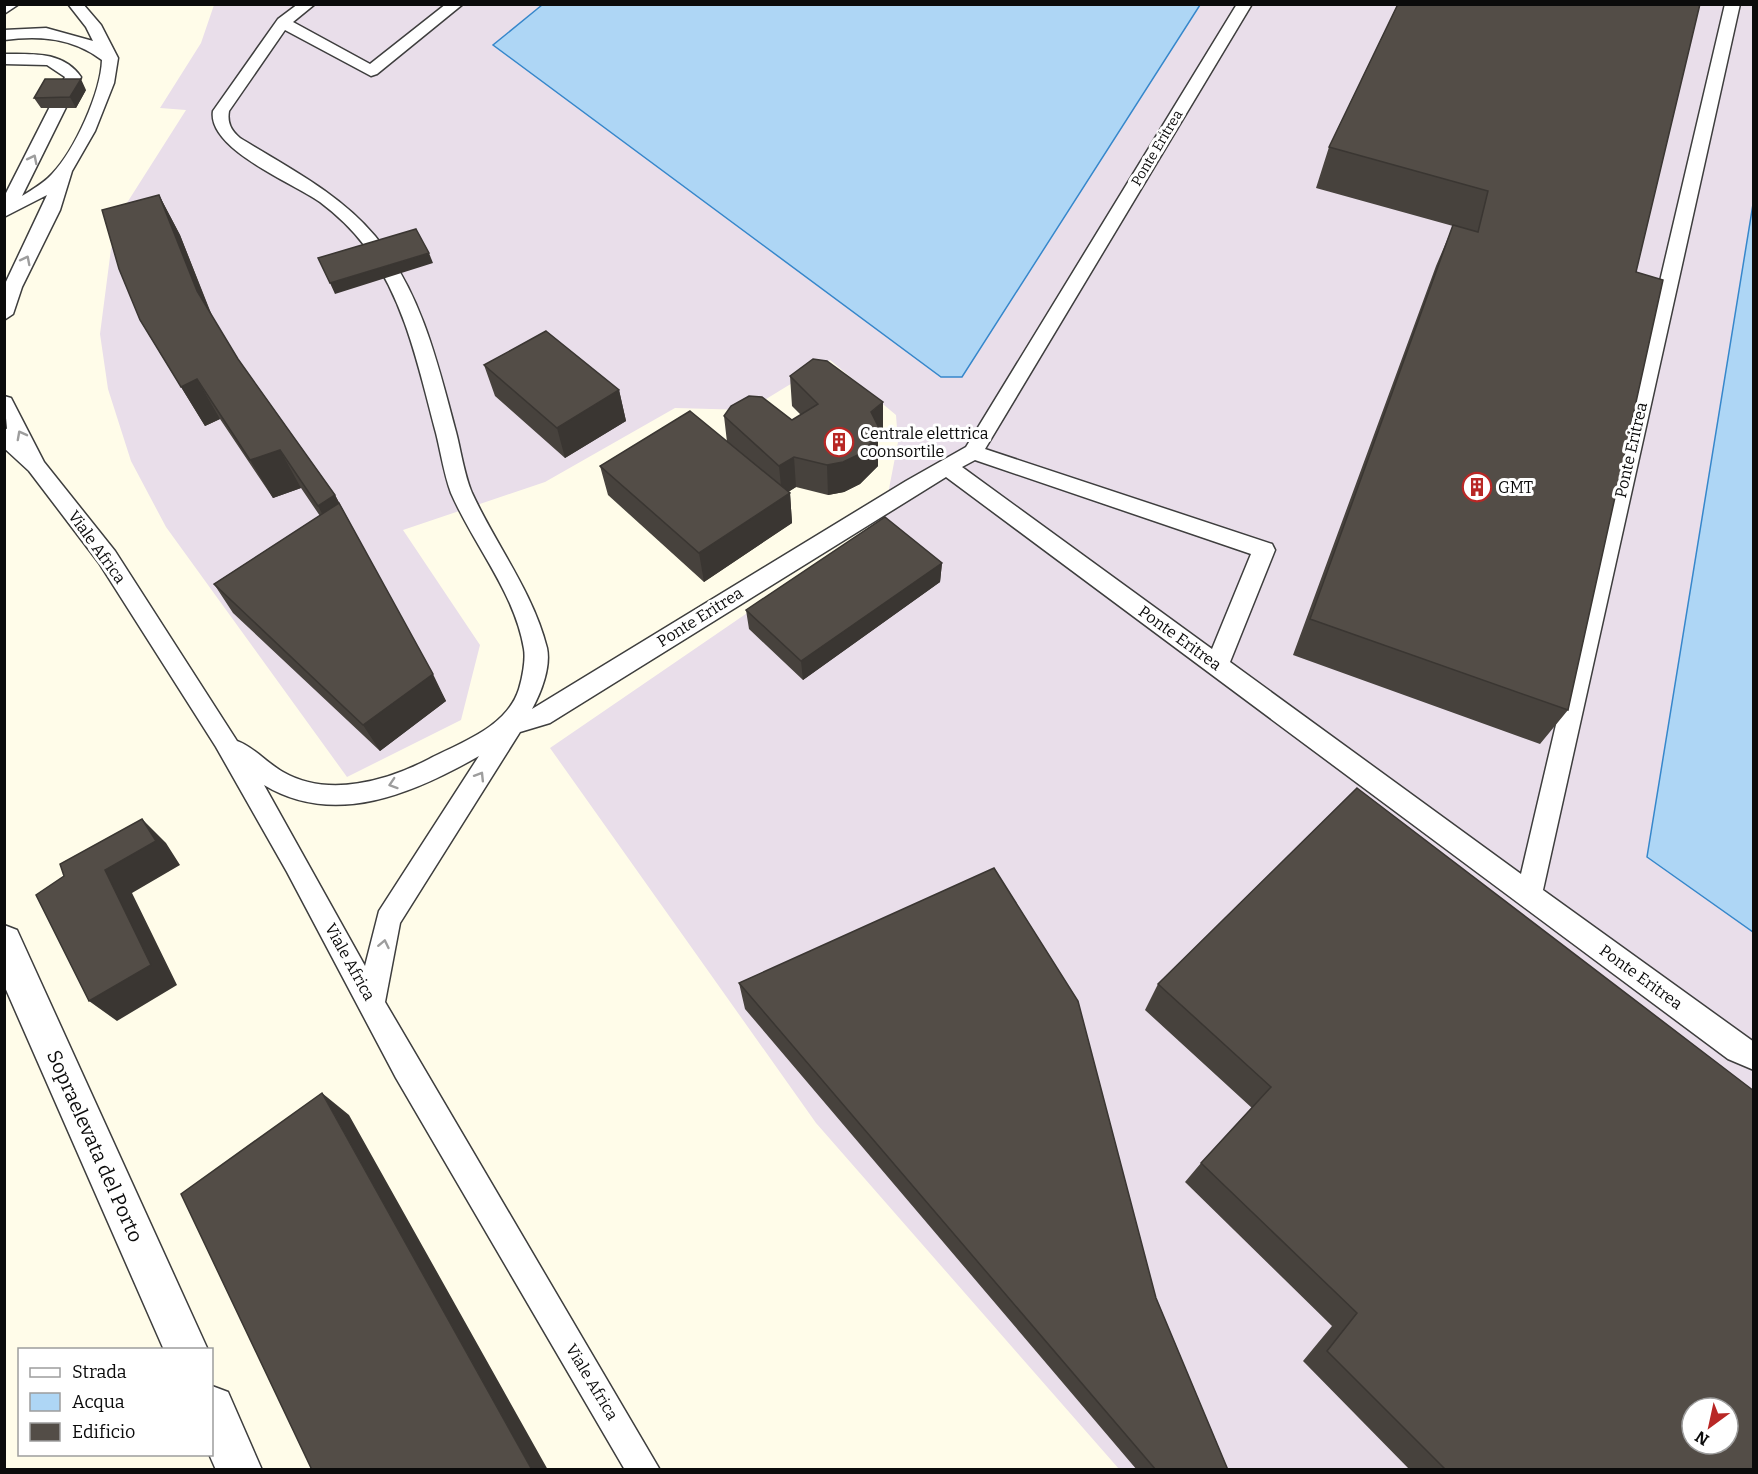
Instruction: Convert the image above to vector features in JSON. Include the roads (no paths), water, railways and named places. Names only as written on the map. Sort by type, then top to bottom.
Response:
[{"type":"street","name":"Sopraelevata del Porto","points":[[4,942],[185,1348]]},
{"type":"street","points":[[213,1410],[239,1470]]},
{"type":"lane","points":[[4,10],[12,4]]},
{"type":"lane","points":[[4,314],[13,287],[51,210],[64,170],[109,79],[110,58],[93,25],[75,4]]},
{"type":"lane","points":[[308,4],[283,14],[221,111],[219,121],[224,133],[234,142],[327,199],[350,219],[370,241],[390,271],[421,338],[461,491],[523,611],[536,651],[530,691],[512,725],[388,920],[372,1001]]},
{"type":"lane","points":[[283,14],[371,71],[456,4]]},
{"type":"lane","name":"Ponte Eritrea","points":[[224,740],[261,771],[283,784],[317,795],[337,797],[383,788],[420,776],[512,725],[542,716],[973,452],[1245,4]]},
{"type":"lane","name":"Ponte Eritrea","points":[[1529,896],[1733,4]]},
{"type":"lane","points":[[4,35],[26,33],[64,36],[98,47],[110,58]]},
{"type":"lane","points":[[4,59],[48,60],[69,70],[73,77],[4,211]]},
{"type":"lane","points":[[4,211],[35,194],[64,170]]},
{"type":"lane","name":"Viale Africa","points":[[4,403],[36,466]]},
{"type":"lane","name":"Viale Africa","points":[[4,435],[36,466],[107,557],[224,740],[372,1001],[406,1068],[644,1470]]},
{"type":"lane","points":[[973,452],[1264,550],[1217,666]]},
{"type":"lane","name":"Ponte Eritrea","points":[[947,467],[1738,1049],[1754,1057]]},
{"type":"water","points":[[542,5],[1200,5],[962,377],[941,377],[493,45]]},
{"type":"water","points":[[1753,204],[1754,932],[1647,857]]},
{"type":"place","name":"Centrale elettrica coonsortile","points":[[839,442]]},
{"type":"place","name":"GMT","points":[[1477,487]]}]
